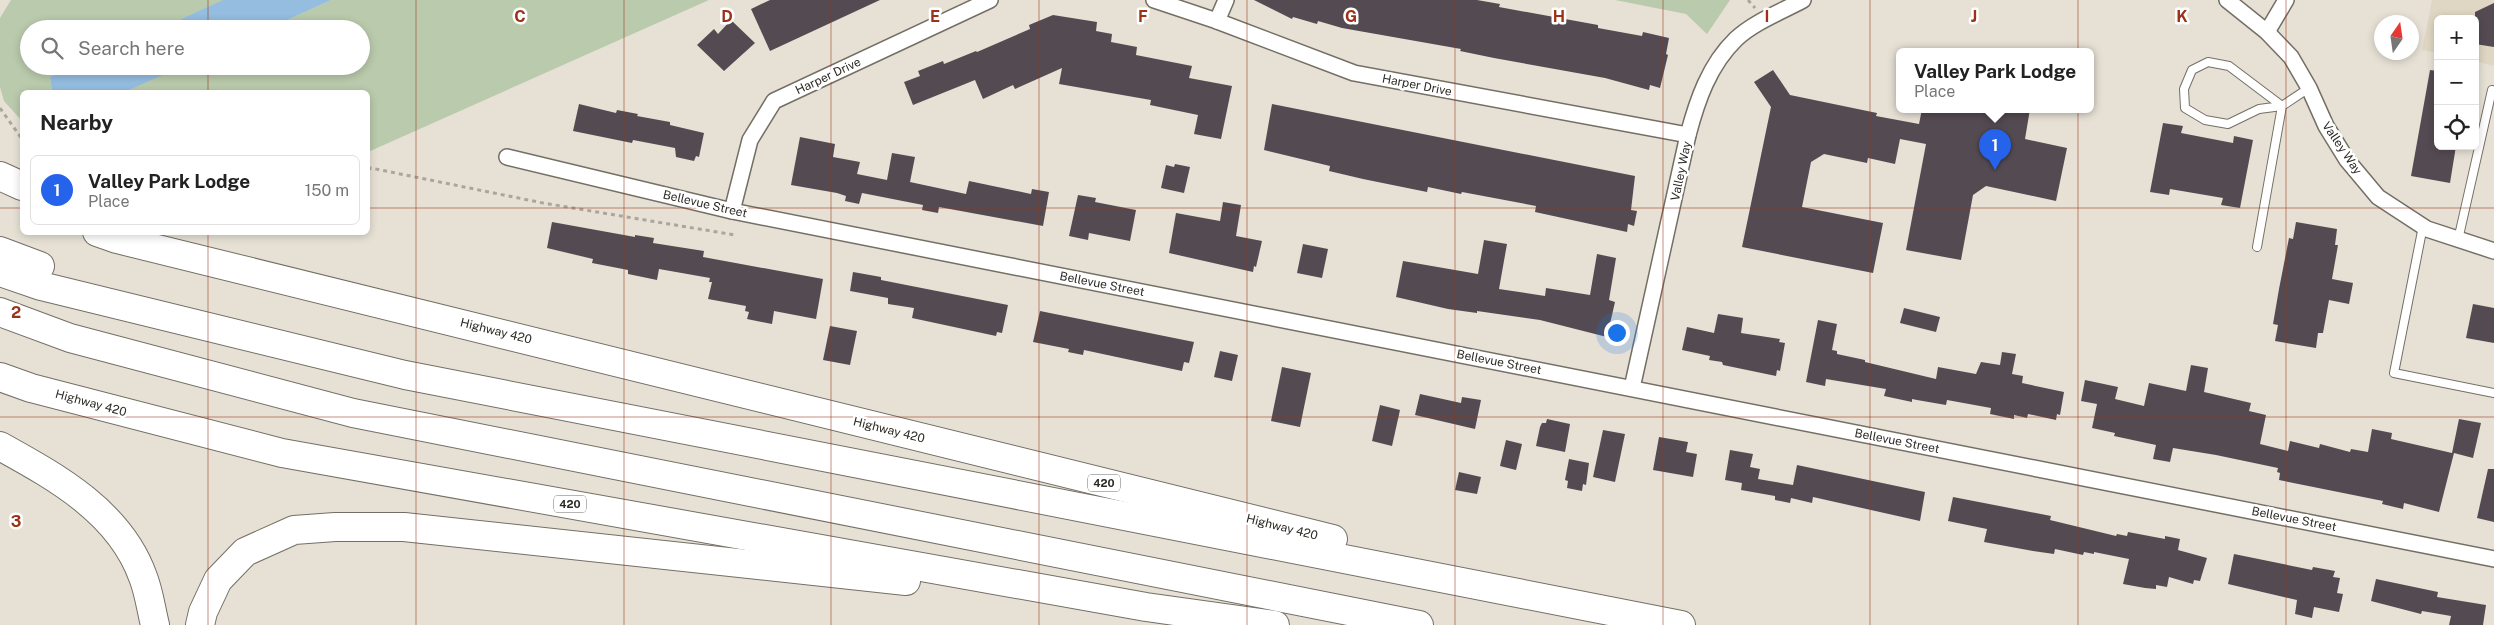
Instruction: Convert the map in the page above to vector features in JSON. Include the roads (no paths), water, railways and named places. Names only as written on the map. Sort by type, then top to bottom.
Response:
[{"type":"highway","points":[[0,176],[20,185]]},
{"type":"highway","points":[[0,197],[20,205]]},
{"type":"highway","name":"Highway 420","points":[[107,235],[1681,625]]},
{"type":"highway","points":[[0,251],[208,327]]},
{"type":"highway","points":[[0,272],[41,286],[404,375],[1681,625]]},
{"type":"highway","points":[[0,312],[70,338],[353,413],[1419,625]]},
{"type":"highway","name":"Highway 420","points":[[0,377],[31,388],[282,453],[1146,607],[1275,625]]},
{"type":"highway","points":[[0,446],[59,479],[102,514],[127,544],[144,576],[155,625]]},
{"type":"highway","points":[[202,621],[218,580],[245,552],[294,530],[335,526],[404,527],[1146,607]]},
{"type":"street","name":"Harper Drive","points":[[732,211],[750,140],[774,101],[990,0]]},
{"type":"street","name":"Harper Drive","points":[[1154,0],[1217,21],[1354,73],[1688,136]]},
{"type":"street","points":[[1217,21],[1226,0]]},
{"type":"street","name":"Valley Way","points":[[1632,388],[1688,136],[1699,99],[1720,57],[1737,39],[1764,20],[1803,0]]},
{"type":"street","name":"Valley Way","points":[[2227,0],[2267,32],[2291,57],[2310,88],[2326,126],[2347,160],[2378,197],[2423,226],[2458,240],[2494,251]]},
{"type":"street","points":[[2267,32],[2286,0]]},
{"type":"street","name":"Bellevue Street","points":[[507,157],[732,211],[2494,559]]},
{"type":"lane","points":[[2282,106],[2229,66],[2222,64],[2208,62],[2192,70],[2184,89],[2185,108],[2205,120],[2228,124],[2259,109],[2282,106],[2310,88]]},
{"type":"lane","points":[[2458,240],[2492,90]]},
{"type":"lane","points":[[2257,247],[2282,106]]},
{"type":"lane","points":[[2423,226],[2394,373],[2494,393]]},
{"type":"water","points":[[223,0],[331,0],[287,20],[179,20]]},
{"type":"water","points":[[55,75],[163,75],[129,90],[52,90],[50,77]]},
{"type":"place","name":"Valley Park Lodge","points":[[1995,170]]}]
